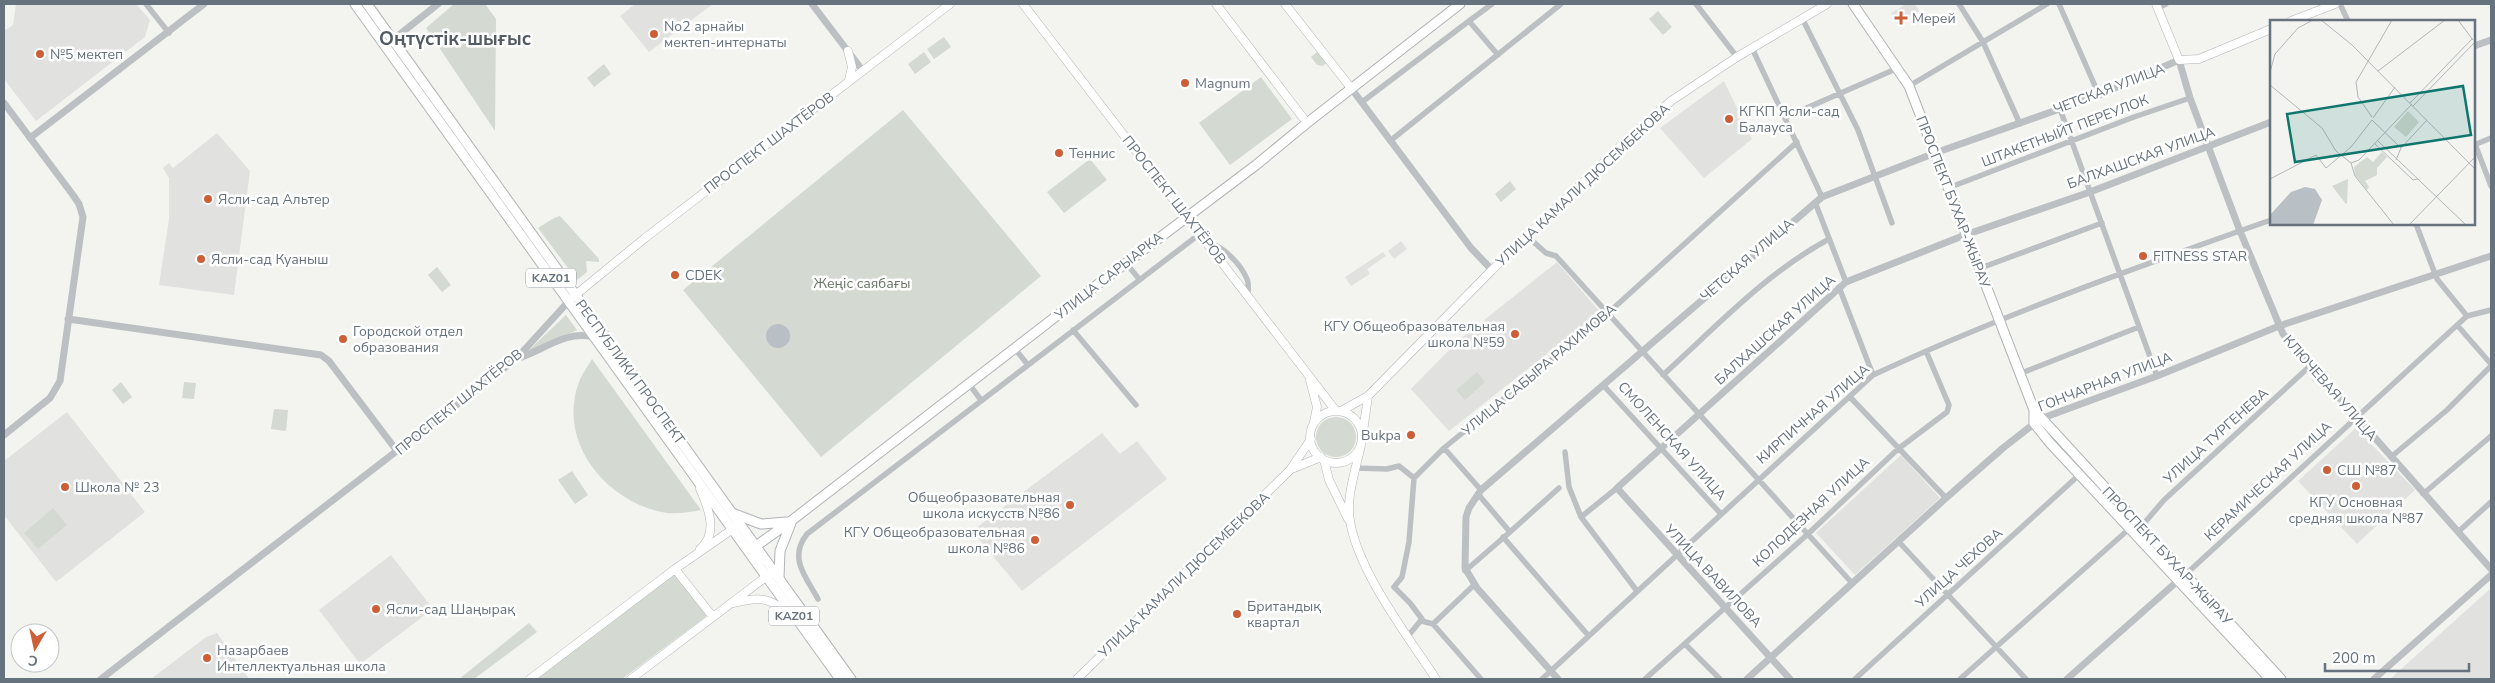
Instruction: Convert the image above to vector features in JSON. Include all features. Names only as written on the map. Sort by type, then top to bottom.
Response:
[{"type":"main road","name":"РЕСПУБЛИКИ ПРОСПЕКТ","points":[[355,4],[571,299],[732,513],[851,679]]},
{"type":"main road","name":"РЕСПУБЛИКИ ПРОСПЕКТ","points":[[368,4],[394,39],[571,299],[593,337],[840,679]]},
{"type":"main road","name":"ПРОСПЕКТ ШАХТЁРОВ","points":[[571,299],[644,238],[950,4]]},
{"type":"main road","name":"ПРОСПЕКТ ШАХТЁРОВ","points":[[1023,4],[1339,411]]},
{"type":"main road","points":[[1216,4],[1306,123]]},
{"type":"main road","points":[[1285,4],[1352,88]]},
{"type":"main road","name":"УЛИЦА САРЫАРКА","points":[[748,552],[1256,165],[1306,123],[1460,4]]},
{"type":"main road","name":"УЛИЦА КАМАЛИ ДЮСЕМБЕКОВА","points":[[1339,411],[1368,396],[1492,270],[1628,138],[1671,101],[1737,57],[1827,4]]},
{"type":"main road","name":"ПРОСПЕКТ БУХАР-ЖЫРАУ","points":[[1853,4],[1909,86],[2037,421],[2079,475],[2129,529],[2181,578],[2281,679]]},
{"type":"main road","points":[[2294,20],[2335,4]]},
{"type":"main road","name":"КЛЮЧЕВАЯ УЛИЦА","points":[[2157,6],[2174,52],[2180,60]]},
{"type":"main road","name":"ЧЕТСКАЯ УЛИЦА","points":[[2180,60],[2199,59],[2270,29]]},
{"type":"main road","points":[[846,84],[852,67],[848,51]]},
{"type":"main road","points":[[1290,470],[1311,439],[1317,406],[1308,373]]},
{"type":"main road","points":[[1350,523],[1348,505],[1361,445],[1368,396]]},
{"type":"main road","points":[[1313,426],[1322,415],[1339,411],[1356,420],[1362,436]]},
{"type":"main road","name":"ПРОСПЕКТ БУХАР-ЖЫРАУ","points":[[2037,421],[2141,527],[2181,578],[2270,679]]},
{"type":"main road","points":[[1311,439],[1316,452],[1322,458],[1334,462],[1347,460],[1353,456],[1361,445]]},
{"type":"main road","points":[[1290,470],[1322,458]]},
{"type":"main road","points":[[1322,458],[1329,480],[1350,523],[1364,563],[1436,679]]},
{"type":"main road","name":"УЛИЦА КАМАЛИ ДЮСЕМБЕКОВА","points":[[1077,679],[1290,470]]},
{"type":"main road","points":[[679,567],[703,546],[708,536],[710,512],[697,482]]},
{"type":"main road","points":[[732,513],[761,524],[772,525],[791,521]]},
{"type":"main road","points":[[631,679],[766,577],[776,574],[782,540],[791,521]]},
{"type":"main road","points":[[530,679],[679,567],[740,524]]},
{"type":"main road","points":[[679,567],[713,617]]},
{"type":"main road","points":[[730,604],[757,599],[774,602],[798,621]]},
{"type":"street","points":[[146,4],[169,32]]},
{"type":"street","points":[[30,138],[204,4]]},
{"type":"street","points":[[385,46],[438,4]]},
{"type":"street","points":[[812,4],[863,71]]},
{"type":"street","points":[[1362,102],[1492,4]]},
{"type":"street","points":[[1390,141],[1561,4]]},
{"type":"street","points":[[1696,4],[1737,57]]},
{"type":"street","points":[[1959,4],[1983,42],[2020,124]]},
{"type":"street","points":[[1909,86],[2047,4]]},
{"type":"street","points":[[2059,4],[2100,95]]},
{"type":"street","name":"КЛЮЧЕВАЯ УЛИЦА","points":[[2157,6],[2166,4]]},
{"type":"street","points":[[2340,4],[2348,20]]},
{"type":"street","points":[[1802,18],[1858,130],[1873,176],[1892,223]]},
{"type":"street","points":[[1468,21],[1498,55]]},
{"type":"street","points":[[2475,46],[2491,40]]},
{"type":"street","points":[[1752,48],[1822,197]]},
{"type":"street","name":"ЧЕТСКАЯ УЛИЦА","points":[[1465,572],[1466,518],[1469,508],[1479,492],[1815,202],[1822,197],[1873,176],[1934,153],[2100,95],[2180,60]]},
{"type":"street","name":"КЛЮЧЕВАЯ УЛИЦА","points":[[2180,60],[2190,98],[2278,326],[2310,366],[2491,569]]},
{"type":"street","points":[[1786,117],[1898,68]]},
{"type":"street","name":"УЛИЦА КАМАЛИ ДЮСЕМБЕКОВА","points":[[1352,88],[1471,248],[1492,270]]},
{"type":"street","name":"ШТАКЕТНЫЙТ ПЕРЕУЛОК","points":[[1948,188],[2190,98]]},
{"type":"street","points":[[4,103],[79,204],[83,217],[60,381],[50,398],[4,435]]},
{"type":"street","points":[[2060,109],[2157,376]]},
{"type":"street","name":"БАЛХАШСКАЯ УЛИЦА","points":[[1581,517],[1699,416],[1846,282],[1965,235],[2090,192],[2270,122]]},
{"type":"street","points":[[2491,138],[2475,145],[2491,186]]},
{"type":"street","name":"УЛИЦА САБЫРА РАХИМОВА","points":[[1414,478],[1444,448],[1607,314],[1797,142]]},
{"type":"street","points":[[1815,202],[1846,282]]},
{"type":"street","name":"КИРПИЧНАЯ УЛИЦА","points":[[1542,679],[1873,375],[1926,351],[2121,274],[2270,220]]},
{"type":"street","points":[[1978,269],[2102,223]]},
{"type":"street","points":[[2416,225],[2434,274],[2467,316],[2491,310]]},
{"type":"street","points":[[818,599],[802,571],[798,554],[800,544],[807,534],[1201,233]]},
{"type":"street","points":[[1528,237],[1546,253],[1556,256],[1640,352],[1809,533],[1852,583]]},
{"type":"street","points":[[1663,375],[1778,271],[1800,255],[1829,239]]},
{"type":"street","name":"ГОНЧАРНАЯ УЛИЦА","points":[[1747,679],[1946,498],[2037,421],[2157,376],[2278,326],[2491,256]]},
{"type":"street","points":[[1126,263],[1139,279]]},
{"type":"street","points":[[1839,287],[1873,375]]},
{"type":"street","name":"ПРОСПЕКТ ШАХТЁРОВ","points":[[101,679],[516,359],[571,299]]},
{"type":"street","name":"КЕРАМИЧЕСКАЯ УЛИЦА","points":[[2067,679],[2181,578],[2467,316]]},
{"type":"street","points":[[68,319],[321,355],[329,361],[397,451]]},
{"type":"street","points":[[2391,457],[2447,410],[2491,365],[2457,326]]},
{"type":"street","points":[[2018,374],[2139,327]]},
{"type":"street","points":[[1073,330],[1136,405]]},
{"type":"street","points":[[516,359],[575,335],[593,337]]},
{"type":"street","points":[[1015,349],[1028,365]]},
{"type":"street","name":"КОЛОДЕЗНАЯ УЛИЦА","points":[[1645,679],[1809,533],[1898,449],[1949,409],[1926,351]]},
{"type":"street","name":"УЛИЦА ТУРГЕНЕВА","points":[[2141,527],[2164,500],[2310,366]]},
{"type":"street","points":[[969,384],[981,400]]},
{"type":"street","name":"СМОЛЕНСКАЯ УЛИЦА","points":[[1604,386],[1720,514]]},
{"type":"street","points":[[1850,397],[1946,498]]},
{"type":"street","points":[[2424,494],[2491,436]]},
{"type":"street","points":[[1444,448],[1510,532]]},
{"type":"street","points":[[1565,452],[1569,487],[1581,517],[1637,591]]},
{"type":"street","points":[[1356,468],[1387,469],[1399,466],[1416,480],[1404,569],[1402,577],[1394,587],[1410,603],[1422,621],[1433,624],[1481,679]]},
{"type":"street","name":"УЛИЦА ЧЕХОВА","points":[[1855,679],[2079,475]]},
{"type":"street","points":[[1558,679],[1474,586],[1465,572],[1559,488]]},
{"type":"street","name":"УЛИЦА ВАВИЛОВА","points":[[1617,488],[1790,679]]},
{"type":"street","points":[[2458,532],[2491,502]]},
{"type":"street","points":[[1960,679],[2129,529]]},
{"type":"street","points":[[1504,537],[1588,635]]},
{"type":"street","points":[[1899,542],[2026,679]]},
{"type":"street","points":[[2374,679],[2491,575]]},
{"type":"street","points":[[1433,624],[1474,586]]},
{"type":"street","points":[[1408,636],[1422,621]]},
{"type":"street","points":[[1685,644],[1720,679]]},
{"type":"shaded area","points":[[16,4],[136,4],[150,20],[145,37],[36,121],[4,79],[4,31],[13,25]]},
{"type":"shaded area","name":"No2 арнайы мектеп-интернаты","points":[[635,4],[713,4],[649,52],[620,16]]},
{"type":"shaded area","name":"Мерей","points":[[1906,4],[1915,4],[1919,11],[1898,24],[1891,13]]},
{"type":"shaded area","points":[[1724,81],[1752,139],[1704,178],[1660,128]]},
{"type":"shaded area","points":[[217,133],[250,171],[234,295],[159,285],[169,219],[169,178],[163,168],[169,163],[173,168]]},
{"type":"shaded area","points":[[1401,241],[1407,249],[1394,259],[1388,251]]},
{"type":"shaded area","points":[[1383,252],[1386,256],[1367,269],[1370,274],[1351,286],[1345,277]]},
{"type":"shaded area","points":[[1557,262],[1600,312],[1449,431],[1411,389],[1459,340]]},
{"type":"shaded area","points":[[778,324],[787,327],[790,336],[787,345],[778,348],[769,345],[766,336],[769,327]]},
{"type":"shaded area","name":"Школа № 23","points":[[67,412],[145,512],[56,582],[4,515],[4,461]]},
{"type":"shaded area","name":"КГУ Основная средняя школа №87","points":[[2356,428],[2415,490],[2357,544],[2298,481]]},
{"type":"shaded area","name":"Общеобразовательная школа искусств №86","points":[[1102,433],[1120,454],[1137,441],[1167,479],[1022,591],[972,531]]},
{"type":"shaded area","points":[[1901,455],[1940,498],[1855,575],[1816,533]]},
{"type":"shaded area","name":"Ясли-сад Шаңырақ","points":[[391,555],[433,609],[360,664],[319,610]]},
{"type":"shaded area","points":[[2491,588],[2491,678],[2390,679]]},
{"type":"shaded area","name":"Назарбаев Интеллектуальная школа","points":[[217,633],[249,679],[151,679],[206,637]]},
{"type":"green space","points":[[454,4],[485,4],[496,19],[495,131],[426,28]]},
{"type":"green space","points":[[1658,11],[1672,27],[1663,35],[1649,19]]},
{"type":"green space","points":[[944,37],[951,47],[934,59],[927,49]]},
{"type":"green space","points":[[395,46],[565,286],[563,287],[392,48]]},
{"type":"green space","points":[[924,52],[931,62],[915,74],[908,64]]},
{"type":"green space","points":[[1317,52],[1326,63],[1323,66],[1317,65],[1311,57]]},
{"type":"green space","points":[[604,64],[611,74],[594,87],[587,78]]},
{"type":"green space","points":[[1261,77],[1292,119],[1230,165],[1199,123]]},
{"type":"green space","name":"Жеңіс саябағы","points":[[903,110],[1041,276],[821,457],[683,290]]},
{"type":"green space","points":[[1090,159],[1107,180],[1064,213],[1047,192]]},
{"type":"green space","points":[[1510,181],[1516,189],[1501,202],[1495,194]]},
{"type":"green space","points":[[560,216],[599,259],[599,262],[586,261],[587,272],[577,280],[538,228]]},
{"type":"green space","points":[[437,267],[451,285],[442,292],[428,275]]},
{"type":"green space","points":[[566,315],[577,330],[532,351],[529,350]]},
{"type":"green space","points":[[592,359],[701,510],[667,513],[645,507],[625,497],[607,484],[592,467],[581,448],[575,427],[574,405],[579,382]]},
{"type":"green space","points":[[1477,372],[1485,382],[1465,400],[1456,390]]},
{"type":"green space","points":[[121,382],[132,397],[123,404],[112,390]]},
{"type":"green space","points":[[184,382],[196,383],[194,399],[182,398]]},
{"type":"green space","points":[[274,409],[288,410],[286,431],[271,429]]},
{"type":"green space","points":[[1340,417],[1347,420],[1353,426],[1356,437],[1355,445],[1347,454],[1340,457],[1332,457],[1325,454],[1317,445],[1316,433],[1319,426],[1328,418]]},
{"type":"green space","points":[[572,471],[588,495],[575,504],[558,480]]},
{"type":"green space","points":[[53,508],[67,525],[38,549],[24,533]]},
{"type":"green space","points":[[677,572],[708,615],[622,679],[535,679]]},
{"type":"green space","points":[[529,623],[537,632],[474,679],[459,679]]},
{"type":"place","name":"Мерей","points":[[1901,18]]},
{"type":"place","name":"No2 арнайы мектеп-интернаты","points":[[654,34]]},
{"type":"place","name":"№5 мектеп","points":[[40,54]]},
{"type":"place","name":"Magnum","points":[[1185,83]]},
{"type":"place","name":"КГКП Ясли-сад Балауса","points":[[1729,119]]},
{"type":"place","name":"Теннис","points":[[1059,153]]},
{"type":"place","name":"Ясли-сад Альтер","points":[[208,199]]},
{"type":"place","name":"FITNESS STAR","points":[[2143,256]]},
{"type":"place","name":"Ясли-сад Куаныш","points":[[201,259]]},
{"type":"place","name":"CDEK","points":[[675,275]]},
{"type":"place","name":"КГУ Общеобразовательная школа №59","points":[[1515,334]]},
{"type":"place","name":"Городской отдел образования","points":[[343,339]]},
{"type":"place","name":"Bukpa","points":[[1411,435]]},
{"type":"place","name":"СШ №87","points":[[2327,470]]},
{"type":"place","name":"КГУ Основная средняя школа №87","points":[[2356,486]]},
{"type":"place","name":"Школа № 23","points":[[65,487]]},
{"type":"place","name":"Общеобразовательная школа искусств №86","points":[[1070,505]]},
{"type":"place","name":"КГУ Общеобразовательная школа №86","points":[[1035,540]]},
{"type":"place","name":"Ясли-сад Шаңырақ","points":[[376,609]]},
{"type":"place","name":"Британдық квартал","points":[[1237,614]]},
{"type":"place","name":"Назарбаев Интеллектуальная школа","points":[[207,658]]},
{"type":"district","name":"Оңтүстік-шығыс","points":[[455,39]]}]
